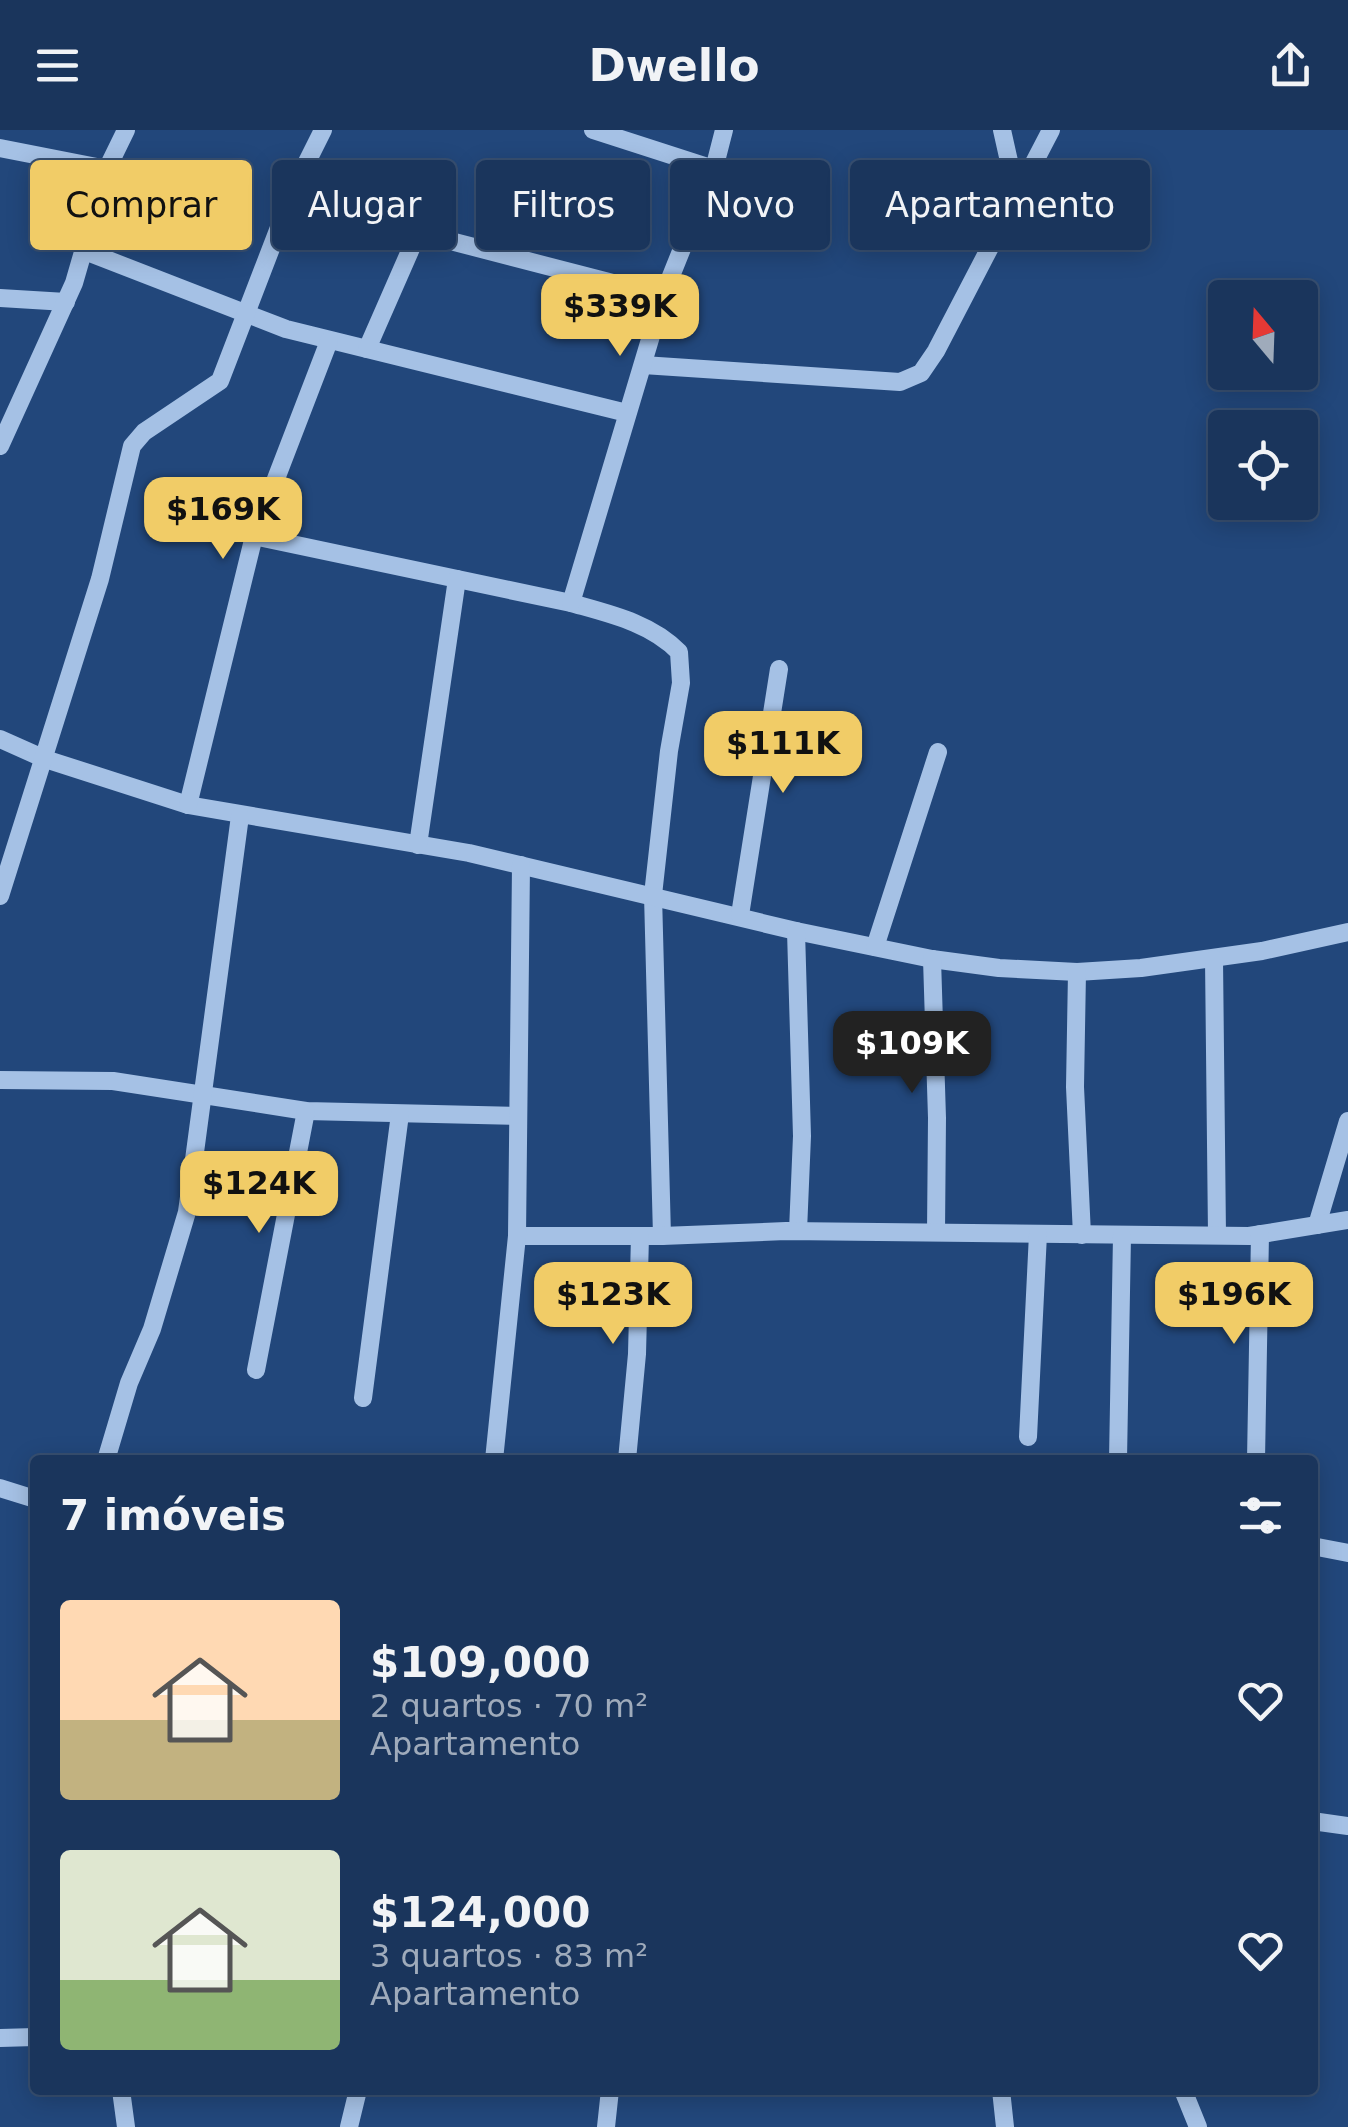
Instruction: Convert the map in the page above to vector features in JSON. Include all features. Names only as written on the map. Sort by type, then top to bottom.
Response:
[{"type":"street","points":[[111,160],[126,130]]},
{"type":"street","points":[[0,896],[100,579],[132,446],[144,432],[220,380],[295,186],[323,130]]},
{"type":"street","points":[[593,130],[686,160]]},
{"type":"street","points":[[716,160],[724,130]]},
{"type":"street","points":[[1002,130],[1009,160]]},
{"type":"street","points":[[1035,160],[1050,130]]},
{"type":"street","points":[[0,148],[61,160]]},
{"type":"street","points":[[366,349],[413,244],[422,238],[435,238],[664,296]]},
{"type":"street","points":[[572,604],[627,413],[682,250]]},
{"type":"street","points":[[643,365],[900,382],[921,374],[936,352],[989,250]]},
{"type":"street","points":[[0,446],[85,252],[246,315],[329,341],[627,413]]},
{"type":"street","points":[[0,298],[66,302]]},
{"type":"street","points":[[188,805],[254,536],[329,341]]},
{"type":"street","points":[[254,536],[615,615],[663,635],[679,652],[680,683],[653,895],[662,1236]]},
{"type":"street","points":[[418,846],[457,579]]},
{"type":"street","points":[[740,915],[779,669]]},
{"type":"street","points":[[0,739],[46,759],[188,805],[522,865],[932,959],[999,968],[1078,972],[1214,959],[1348,932]]},
{"type":"street","points":[[875,947],[938,752]]},
{"type":"street","points":[[107,1455],[188,1212],[240,816]]},
{"type":"street","points":[[495,1455],[517,1236],[522,865]]},
{"type":"street","points":[[796,930],[802,1136],[798,1231]]},
{"type":"street","points":[[932,959],[936,1232]]},
{"type":"street","points":[[1214,959],[1217,1236]]},
{"type":"street","points":[[1078,972],[1075,1087],[1082,1234]]},
{"type":"street","points":[[0,1080],[113,1082],[306,1111],[518,1116]]},
{"type":"street","points":[[256,1370],[306,1111]]},
{"type":"street","points":[[363,1398],[400,1114]]},
{"type":"street","points":[[1317,1225],[1348,1121]]},
{"type":"street","points":[[517,1236],[798,1231],[1217,1236],[1260,1234],[1348,1220]]},
{"type":"street","points":[[1028,1437],[1038,1234]]},
{"type":"street","points":[[1256,1455],[1260,1234]]},
{"type":"street","points":[[627,1455],[637,1354],[640,1236]]},
{"type":"street","points":[[1118,1455],[1122,1236]]},
{"type":"street","points":[[0,1488],[30,1497]]},
{"type":"street","points":[[1318,1547],[1348,1553]]},
{"type":"street","points":[[1318,1822],[1348,1826]]},
{"type":"street","points":[[0,2038],[30,2037]]},
{"type":"street","points":[[122,2095],[126,2127]]},
{"type":"street","points":[[349,2127],[357,2095]]},
{"type":"street","points":[[606,2127],[609,2095]]},
{"type":"street","points":[[1002,2095],[1005,2127]]},
{"type":"street","points":[[1185,2095],[1198,2127]]}]
